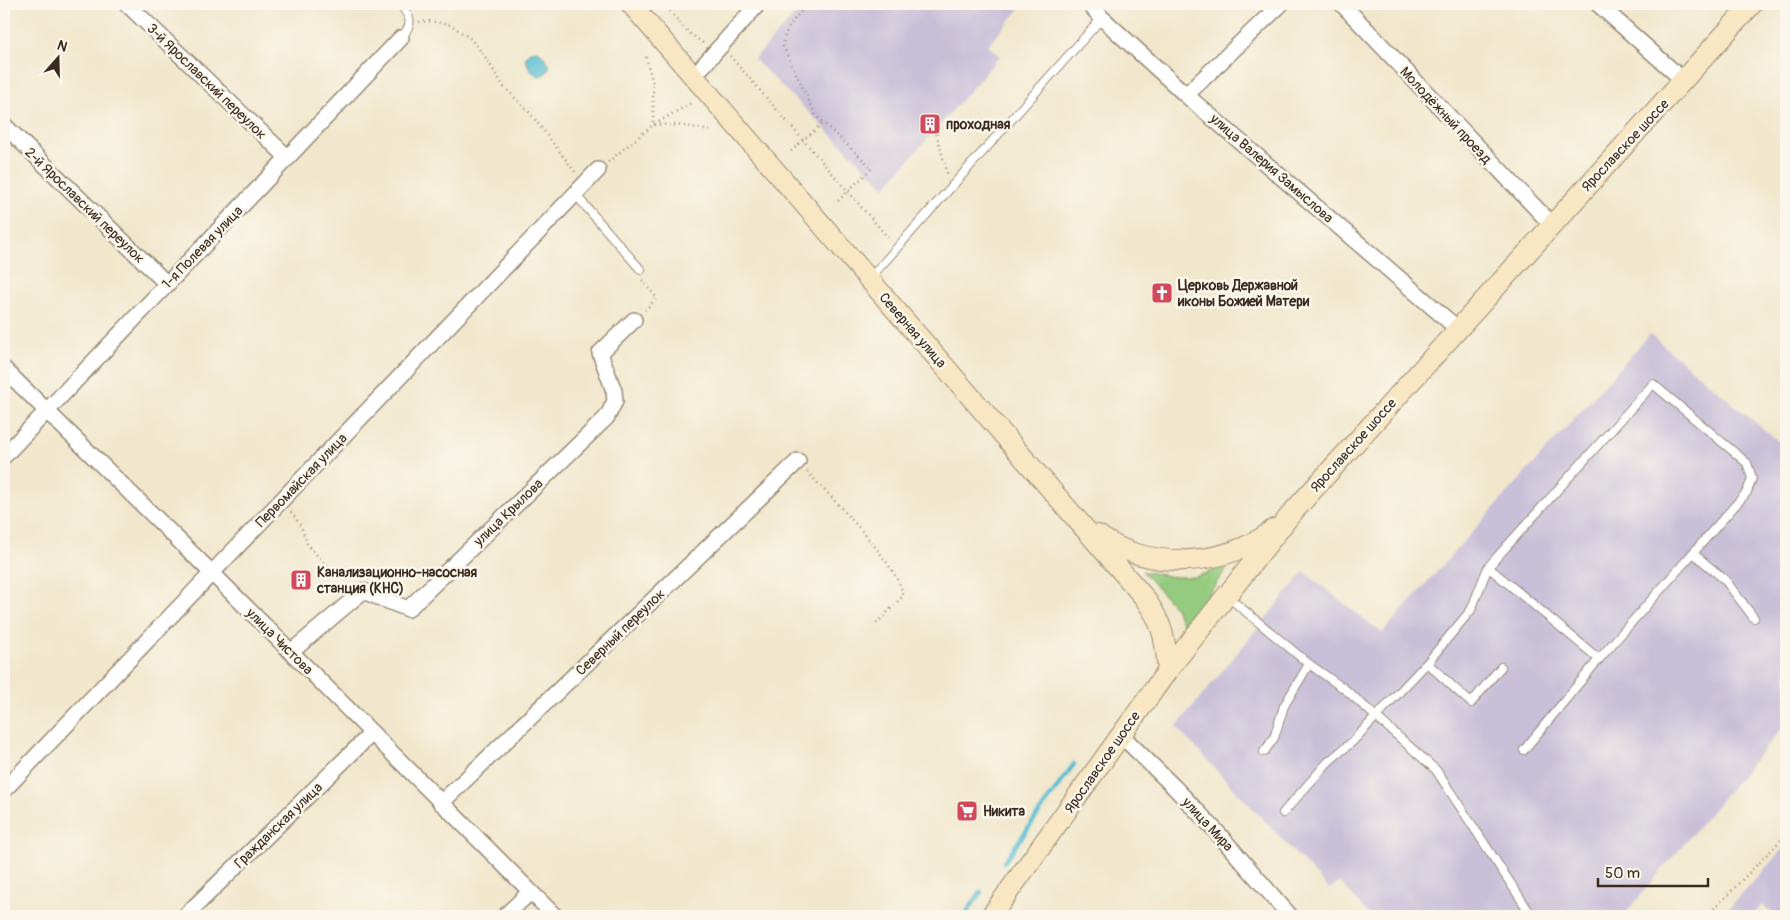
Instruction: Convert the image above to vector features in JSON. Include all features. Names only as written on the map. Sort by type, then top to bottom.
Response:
[{"type":"main road","name":"Северная улица","points":[[631,4],[1127,576],[1160,621],[1164,633],[1168,670]]},
{"type":"main road","name":"Ярославское шоссе","points":[[991,916],[1168,670],[1292,513],[1752,4]]},
{"type":"main road","points":[[1082,524],[1109,543],[1134,554],[1168,560],[1201,559],[1236,550],[1265,536],[1292,513]]},
{"type":"street","name":"3-й Ярославский переулок","points":[[127,4],[288,158]]},
{"type":"street","points":[[693,77],[758,4]]},
{"type":"street","name":"улица Валерия Замыслова","points":[[1089,4],[1186,95],[1458,329]]},
{"type":"street","points":[[1186,95],[1281,4]]},
{"type":"street","name":"Молодёжный проезд","points":[[1342,4],[1552,225]]},
{"type":"street","points":[[1598,4],[1684,81]]},
{"type":"street","name":"1-я Полевая улица","points":[[4,456],[401,38]]},
{"type":"street","name":"2-й Ярославский переулок","points":[[4,125],[167,284]]},
{"type":"street","name":"Первомайская улица","points":[[4,790],[598,170]]},
{"type":"street","name":"улица Крылова","points":[[363,591],[408,609],[607,417],[615,401],[614,391],[600,353],[634,320]]},
{"type":"street","name":"улица Чистова","points":[[4,369],[212,573],[555,916]]},
{"type":"street","name":"Северный переулок","points":[[441,803],[798,461]]},
{"type":"street","points":[[291,652],[363,591]]},
{"type":"street","name":"Гражданская улица","points":[[184,916],[372,733]]},
{"type":"street","name":"улица Мира","points":[[1122,736],[1216,831],[1290,916]]},
{"type":"street","points":[[505,916],[530,892]]},
{"type":"lane","points":[[400,4],[408,14],[410,23],[408,30],[401,38]]},
{"type":"lane","points":[[869,279],[1102,18]]},
{"type":"lane","points":[[580,189],[641,270]]},
{"type":"lane","points":[[1282,813],[1328,762],[1352,742],[1427,664],[1472,610],[1488,567],[1653,384],[1747,463],[1752,478],[1746,492],[1599,659],[1524,750]]},
{"type":"lane","points":[[1693,553],[1725,580],[1754,618]]},
{"type":"lane","points":[[1488,567],[1599,659]]},
{"type":"lane","points":[[1226,596],[1309,664],[1346,690],[1436,770],[1532,916]]},
{"type":"lane","points":[[1264,752],[1274,738],[1284,706],[1309,664]]},
{"type":"lane","points":[[1427,664],[1471,703],[1501,667]]},
{"type":"path","points":[[663,4],[689,33],[705,44]]},
{"type":"path","points":[[808,4],[786,28],[782,46],[816,116],[872,168],[836,203]]},
{"type":"path","points":[[410,23],[429,22],[451,25],[471,38],[504,87],[530,113],[580,189]]},
{"type":"path","points":[[728,54],[897,248]]},
{"type":"path","points":[[646,57],[653,84],[653,125]]},
{"type":"path","points":[[598,170],[653,125],[688,106]]},
{"type":"path","points":[[791,151],[823,123]]},
{"type":"path","points":[[653,125],[684,126],[710,131]]},
{"type":"path","points":[[935,129],[951,188]]},
{"type":"path","points":[[634,320],[658,298],[642,281],[641,270]]},
{"type":"path","points":[[798,461],[860,529],[890,568],[902,588],[902,597],[875,625]]},
{"type":"path","points":[[285,497],[291,512],[301,526],[307,544],[324,563],[363,591]]},
{"type":"path","points":[[1707,916],[1786,835]]},
{"type":"shaded area","points":[[805,4],[1024,4],[988,45],[1000,56],[885,187],[754,59]]},
{"type":"shaded area","points":[[1650,334],[1786,448],[1786,723],[1623,916],[1370,916],[1340,882],[1329,889],[1176,727],[1304,572],[1382,633]]},
{"type":"shaded area","points":[[1786,846],[1786,916],[1776,916],[1762,905],[1752,916],[1721,916]]},
{"type":"green space","points":[[1229,565],[1185,628],[1174,606],[1142,571],[1174,577],[1195,577]]},
{"type":"water","points":[[537,50],[550,65],[546,73],[539,76],[531,71],[525,59],[530,52]]},
{"type":"waterway","points":[[1004,862],[1074,764]]},
{"type":"waterway","points":[[964,916],[981,892]]},
{"type":"place","name":"проходная","points":[[930,124]]},
{"type":"place","name":"Церковь Державной иконы Божией Матери","points":[[1162,293]]},
{"type":"place","name":"Канализационно-насосная станция (КНС)","points":[[301,580]]},
{"type":"place","name":"Никита","points":[[967,811]]}]
